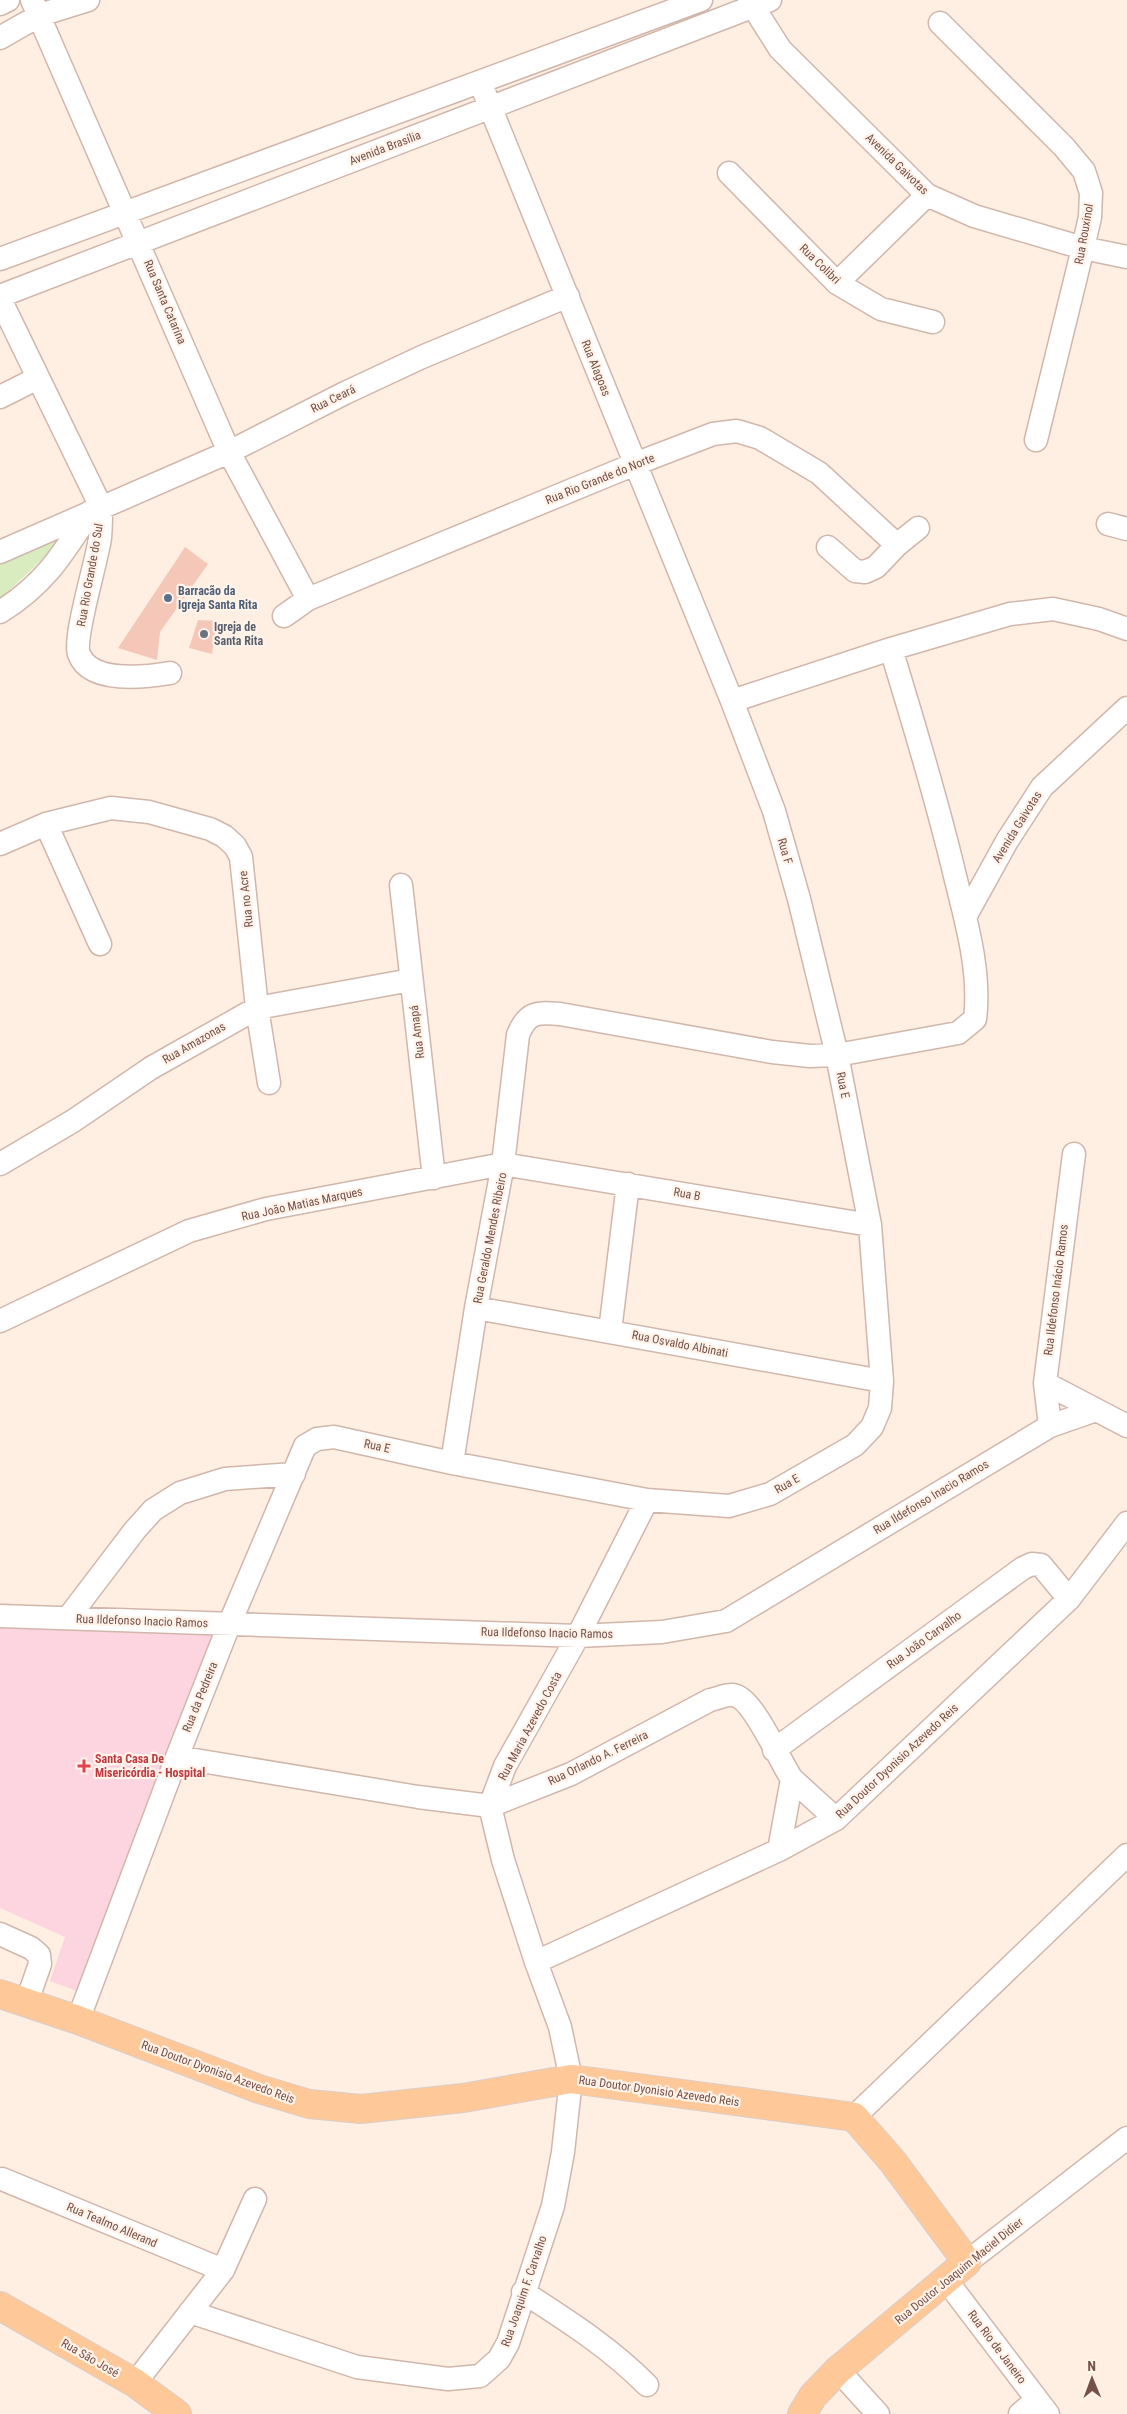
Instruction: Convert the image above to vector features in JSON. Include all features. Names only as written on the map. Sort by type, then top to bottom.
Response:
[{"type":"main road","name":"Rua Doutor Dyonisio Azevedo Reis","points":[[0,1994],[78,2020],[259,2089],[309,2104],[361,2109],[463,2098],[571,2079],[854,2117]]},
{"type":"main road","points":[[854,2117],[893,2162],[967,2262]]},
{"type":"main road","name":"Rua Doutor Joaquim Maciel Didier","points":[[802,2414],[813,2396],[838,2370],[967,2262]]},
{"type":"main road","name":"Rua São José","points":[[0,2306],[134,2383],[160,2409]]},
{"type":"street","points":[[0,4],[8,0]]},
{"type":"street","points":[[0,38],[36,7],[88,0]]},
{"type":"street","points":[[0,259],[701,0]]},
{"type":"street","name":"Avenida Brasília","points":[[0,298],[139,242],[490,108],[757,2]]},
{"type":"street","name":"Avenida Gaivotas","points":[[757,2],[780,49],[927,195],[974,216],[1084,248],[1127,258]]},
{"type":"street","name":"Rua Santa Catarina","points":[[36,7],[229,452],[308,599]]},
{"type":"street","name":"Rua Rouxinol","points":[[940,23],[1064,147],[1084,170],[1091,193],[1090,217],[1084,248],[1036,440]]},
{"type":"street","name":"Rua Alagoas","points":[[480,82],[713,654]]},
{"type":"street","name":"Rua Colibri","points":[[729,173],[838,283],[881,309],[933,322]]},
{"type":"street","points":[[838,283],[927,195]]},
{"type":"street","name":"Rua Ceará","points":[[0,552],[229,452],[345,393],[422,357],[568,296]]},
{"type":"street","name":"Rua Rio Grande do Sul","points":[[0,298],[38,378],[96,510],[100,538],[79,636],[78,654],[87,667],[118,677],[151,676],[170,673]]},
{"type":"street","points":[[0,397],[38,378]]},
{"type":"street","name":"Rua Rio Grande do Norte","points":[[284,616],[308,599],[635,464],[713,434],[737,431],[760,438],[820,473],[897,545]]},
{"type":"street","points":[[0,612],[37,586],[96,510]]},
{"type":"street","points":[[828,547],[855,571],[865,572],[876,567],[897,545],[918,528]]},
{"type":"street","points":[[732,700],[891,649],[1010,614],[1053,609],[1099,619],[1127,629]]},
{"type":"street","points":[[837,1055],[958,1033],[975,1019],[978,996],[965,917],[942,818],[891,649]]},
{"type":"street","name":"Rua F","points":[[713,654],[774,811],[799,900],[837,1055]]},
{"type":"street","name":"Avenida Gaivotas","points":[[965,917],[1007,841],[1042,787],[1127,708]]},
{"type":"street","name":"Rua no Acre","points":[[0,844],[46,824],[111,808],[149,812],[224,836],[235,846],[241,858],[246,889],[257,1008],[268,1083]]},
{"type":"street","points":[[46,824],[100,944]]},
{"type":"street","name":"Rua Amapá","points":[[401,885],[434,1178]]},
{"type":"street","name":"Rua Amazonas","points":[[0,1164],[73,1121],[159,1063],[257,1008],[411,980]]},
{"type":"street","name":"Rua Geraldo Mendes Ribeiro","points":[[452,1463],[476,1308],[503,1164],[518,1035],[523,1024],[530,1016],[543,1013],[560,1014],[772,1052],[810,1056],[837,1055]]},
{"type":"street","name":"Rua E","points":[[317,1439],[334,1437],[452,1463],[646,1500],[729,1506],[770,1494],[855,1445],[872,1427],[880,1408],[882,1381],[870,1225],[837,1055]]},
{"type":"street","name":"Rua Ildefonso Inácio Ramos","points":[[1050,1426],[1045,1383],[1074,1154]]},
{"type":"street","name":"Rua João Matias Marques","points":[[0,1321],[189,1231],[266,1209],[503,1164]]},
{"type":"street","name":"Rua B","points":[[503,1164],[870,1225]]},
{"type":"street","points":[[610,1330],[628,1184]]},
{"type":"street","name":"Rua Osvaldo Albinati","points":[[476,1308],[610,1330],[882,1381]]},
{"type":"street","points":[[1045,1383],[1127,1426]]},
{"type":"street","name":"Rua Ildefonso Inacio Ramos","points":[[0,1616],[578,1636],[662,1632],[726,1621],[1050,1426],[1096,1410]]},
{"type":"street","name":"Rua da Pedreira","points":[[78,2020],[229,1625],[305,1446],[317,1439]]},
{"type":"street","points":[[68,1618],[135,1530],[153,1510],[180,1493],[225,1479],[294,1474]]},
{"type":"street","name":"Rua Maria Azevedo Costa","points":[[490,1806],[506,1766],[578,1636],[646,1500]]},
{"type":"street","name":"Rua Doutor Dyonisio Azevedo Reis","points":[[536,1962],[779,1850],[836,1818],[1070,1598],[1127,1523]]},
{"type":"street","name":"Rua João Carvalho","points":[[774,1750],[1022,1568],[1032,1564],[1041,1565],[1070,1598]]},
{"type":"street","name":"Rua Orlando A. Ferreira","points":[[177,1757],[418,1797],[490,1806],[571,1774],[710,1700],[732,1695],[743,1699],[755,1713],[774,1750],[792,1779],[836,1818]]},
{"type":"street","points":[[779,1850],[792,1779]]},
{"type":"street","points":[[490,1806],[503,1860],[536,1962],[560,2027],[571,2079]]},
{"type":"street","points":[[854,2117],[1127,1855]]},
{"type":"street","points":[[0,1934],[31,1948],[39,1955],[40,1964],[26,2004]]},
{"type":"street","name":"Rua Joaquim F. Carvalho","points":[[190,2312],[357,2367],[448,2379],[480,2376],[499,2359],[508,2343],[523,2292],[553,2206],[563,2152],[571,2079]]},
{"type":"street","name":"Rua Doutor Joaquim Maciel Didier","points":[[967,2262],[1127,2138]]},
{"type":"street","name":"Rua Tealmo Allerand","points":[[2,2179],[223,2270]]},
{"type":"street","points":[[134,2383],[223,2270],[255,2199]]},
{"type":"street","name":"Rua Rio de Janeiro","points":[[946,2280],[1035,2409]]},
{"type":"street","points":[[523,2292],[591,2336],[619,2357],[647,2385]]},
{"type":"street","points":[[838,2370],[878,2414]]},
{"type":"shaded area","name":"Santa Casa De Misericórdia - Hospital","points":[[0,1620],[223,1624],[80,1992],[50,1981],[65,1937],[0,1908]]},
{"type":"green space","points":[[71,532],[0,599],[0,561]]},
{"type":"building","name":"Barracão da Igreja Santa Rita","points":[[185,547],[208,564],[160,632],[157,660],[118,648]]},
{"type":"building","name":"Igreja de Santa Rita","points":[[198,620],[217,621],[212,654],[189,648]]},
{"type":"place","name":"Barracão da Igreja Santa Rita","points":[[168,598]]},
{"type":"place","name":"Igreja de Santa Rita","points":[[204,634]]},
{"type":"place","name":"Santa Casa De Misericórdia - Hospital","points":[[84,1766]]}]
